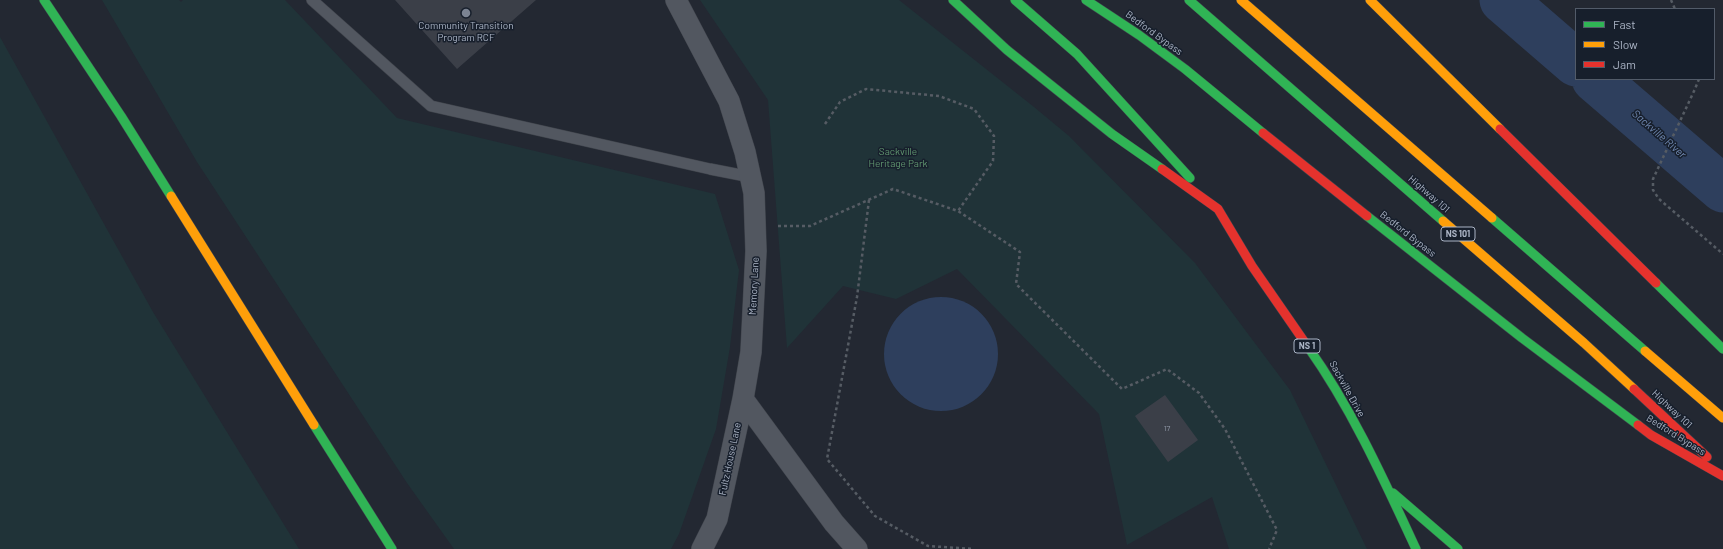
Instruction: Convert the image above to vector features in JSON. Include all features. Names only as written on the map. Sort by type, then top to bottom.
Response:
[{"type":"main road","points":[[44,0],[125,123],[392,549]]},
{"type":"main road","points":[[953,0],[1007,50],[1112,134],[1218,209]]},
{"type":"main road","points":[[1015,0],[1077,54],[1218,209]]},
{"type":"main road","name":"Bedford Bypass","points":[[1086,0],[1139,35],[1185,69],[1280,147],[1528,342],[1651,435],[1723,476]]},
{"type":"main road","name":"Highway 101","points":[[1189,0],[1584,343],[1723,472]]},
{"type":"main road","points":[[1242,0],[1723,418]]},
{"type":"main road","points":[[1370,0],[1723,349]]},
{"type":"main road","name":"Sackville Drive","points":[[1218,209],[1252,266],[1330,378],[1388,488],[1416,549]]},
{"type":"main road","points":[[1388,488],[1458,549]]},
{"type":"street","name":"Memory Lane","points":[[676,0],[729,101],[745,152],[754,193],[756,251],[751,352],[743,399]]},
{"type":"street","name":"Fultz House Lane","points":[[702,549],[717,519],[743,399]]},
{"type":"street","points":[[743,399],[834,523],[857,549]]},
{"type":"street","name":"Fultz House Lane","points":[[717,519],[720,549]]},
{"type":"lane","points":[[312,0],[432,106],[702,168],[751,177]]},
{"type":"path","points":[[1698,80],[1696,89],[1653,179],[1653,190],[1659,199],[1723,254]]},
{"type":"path","points":[[824,124],[840,102],[866,90],[939,96],[974,109],[994,136],[993,161],[958,211]]},
{"type":"path","points":[[755,225],[810,226],[893,189],[958,211],[1020,252],[1016,284],[1122,389],[1167,370],[1199,393],[1225,429],[1277,530],[1270,549]]},
{"type":"path","points":[[869,200],[857,297],[827,459],[875,516],[928,546],[974,549]]},
{"type":"green space","points":[[102,0],[179,0],[181,2],[183,0],[285,0],[397,118],[715,194],[739,270],[730,347],[716,429],[679,534],[671,549],[454,549],[407,483],[197,162]]},
{"type":"green space","name":"Sackville Heritage Park","points":[[700,0],[899,0],[1034,107],[1069,136],[1195,263],[1290,390],[1367,549],[1229,549],[1212,497],[1127,545],[1099,414],[957,269],[896,299],[843,286],[787,348],[768,100]]},
{"type":"green space","points":[[0,37],[153,312],[299,549],[0,549]]},
{"type":"water","points":[[941,297],[952,298],[963,302],[981,314],[993,332],[997,343],[997,365],[993,376],[981,394],[963,406],[952,410],[941,411],[930,410],[919,406],[901,394],[889,376],[885,365],[884,354],[885,343],[889,332],[901,314],[919,302],[930,298]]},
{"type":"building","points":[[395,0],[536,0],[457,69]]},
{"type":"building","points":[[1165,395],[1198,440],[1168,462],[1135,416]]},
{"type":"waterway","name":"Sackville River","points":[[1503,0],[1575,62]]},
{"type":"waterway","name":"Sackville River","points":[[1596,80],[1723,189]]},
{"type":"traffic: fast","points":[[44,0],[121,116],[171,196]]},
{"type":"traffic: fast","points":[[953,0],[1007,50],[1112,134],[1162,169]]},
{"type":"traffic: fast","points":[[1015,0],[1077,54],[1190,178]]},
{"type":"traffic: fast","points":[[1086,0],[1139,35],[1185,69],[1263,133]]},
{"type":"traffic: fast","points":[[1189,0],[1443,221]]},
{"type":"traffic: fast","points":[[1367,216],[1522,338],[1638,425]]},
{"type":"traffic: fast","points":[[1492,218],[1645,351]]},
{"type":"traffic: fast","points":[[1656,283],[1723,349]]},
{"type":"traffic: fast","points":[[1308,347],[1339,395],[1353,420],[1416,549]]},
{"type":"traffic: fast","points":[[314,425],[392,549]]},
{"type":"traffic: fast","points":[[1393,493],[1458,549]]},
{"type":"traffic: slow","points":[[1241,0],[1492,218]]},
{"type":"traffic: slow","points":[[1370,0],[1500,129]]},
{"type":"traffic: slow","points":[[171,196],[314,425]]},
{"type":"traffic: slow","points":[[1443,221],[1584,343],[1634,389]]},
{"type":"traffic: slow","points":[[1645,351],[1723,418]]},
{"type":"traffic: jam","points":[[1500,129],[1656,283]]},
{"type":"traffic: jam","points":[[1263,133],[1367,216]]},
{"type":"traffic: jam","points":[[1162,169],[1218,209]]},
{"type":"traffic: jam","points":[[1218,209],[1252,266],[1308,347]]},
{"type":"traffic: jam","points":[[1634,389],[1707,457]]},
{"type":"traffic: jam","points":[[1638,425],[1651,435],[1723,476]]},
{"type":"place","name":"Community Transition Program RCF","points":[[466,13]]}]
